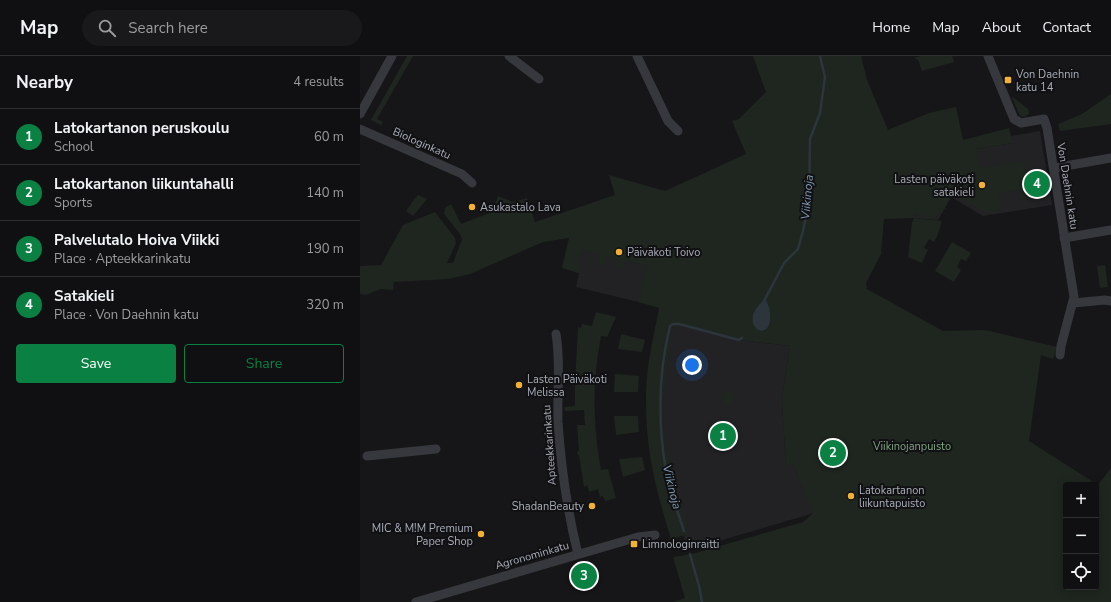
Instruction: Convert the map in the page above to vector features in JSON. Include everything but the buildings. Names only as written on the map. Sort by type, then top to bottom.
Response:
[{"type":"street","points":[[360,114],[392,56]]},
{"type":"street","points":[[510,56],[539,79]]},
{"type":"street","points":[[637,56],[668,121],[678,131]]},
{"type":"street","name":"Von Daehnin katu","points":[[988,56],[1014,119],[1021,123],[1044,119],[1054,168],[1074,297],[1060,355]]},
{"type":"street","name":"Biologinkatu","points":[[360,129],[462,174],[472,183]]},
{"type":"street","points":[[1054,168],[1111,158]]},
{"type":"street","points":[[1064,238],[1111,230]]},
{"type":"street","points":[[1073,303],[1105,300],[1111,301]]},
{"type":"street","name":"Apteekkarinkatu","points":[[556,334],[558,350],[560,445],[569,514],[578,554]]},
{"type":"street","points":[[367,456],[436,449]]},
{"type":"street","name":"Agronominkatu","points":[[416,602],[638,537],[655,535]]},
{"type":"shaded area","name":"Lasten päiväkoti satakieli","points":[[1040,131],[1052,205],[983,216],[951,197],[938,220],[914,218],[916,172],[976,149],[1012,143],[1011,136]]},
{"type":"shaded area","name":"Päiväkoti Toivo","points":[[652,222],[659,307],[576,287],[579,273],[562,268],[570,237]]},
{"type":"shaded area","points":[[765,299],[770,312],[769,325],[765,330],[761,330],[756,328],[753,324],[753,317],[756,308]]},
{"type":"shaded area","points":[[673,324],[679,324],[739,340],[790,346],[782,401],[786,465],[793,465],[814,513],[709,544],[699,541],[686,544],[667,474],[660,419],[662,374]]},
{"type":"green space","points":[[407,56],[413,56],[377,119],[383,122],[381,125],[371,120]]},
{"type":"green space","name":"Viikinojanpuisto","points":[[753,56],[861,56],[867,80],[888,130],[929,113],[956,107],[963,140],[1009,128],[1013,143],[976,149],[979,168],[1024,161],[1030,199],[1021,200],[1019,190],[999,193],[1001,207],[984,212],[964,200],[951,197],[942,213],[940,211],[936,218],[914,214],[914,218],[884,219],[881,254],[866,283],[867,289],[943,331],[985,330],[1057,347],[1053,359],[1041,355],[1029,441],[1093,482],[1063,482],[1063,590],[1099,590],[1099,484],[1111,468],[1111,602],[673,602],[685,598],[673,557],[692,554],[803,522],[813,513],[793,465],[786,466],[782,401],[790,346],[739,340],[679,324],[673,324],[664,395],[664,432],[672,476],[689,534],[671,539],[656,488],[646,420],[648,368],[659,308],[638,302],[647,266],[626,260],[623,270],[616,268],[618,259],[607,256],[604,266],[598,264],[600,255],[580,250],[577,265],[581,266],[579,273],[562,268],[569,238],[543,242],[470,274],[448,279],[394,282],[393,290],[380,289],[366,295],[360,294],[360,266],[381,265],[403,225],[435,212],[455,238],[456,243],[447,263],[453,263],[462,239],[460,234],[444,214],[445,208],[451,204],[461,224],[492,212],[498,196],[513,202],[527,198],[535,222],[615,195],[609,175],[665,191],[746,154],[732,121],[739,119],[766,92]]},
{"type":"green space","points":[[921,56],[952,56],[954,62],[922,71],[918,60],[914,58]]},
{"type":"green space","points":[[1111,94],[1111,124],[1060,131],[1058,124],[1082,114]]},
{"type":"green space","points":[[1013,97],[1028,109],[1029,114],[1025,117],[1020,116],[1012,98]]},
{"type":"green space","points":[[418,195],[427,199],[413,216],[406,211]]},
{"type":"green space","points":[[914,218],[942,221],[934,242],[929,239],[924,248],[928,250],[922,263],[908,257],[912,223]]},
{"type":"green space","points":[[952,242],[971,253],[966,261],[961,259],[957,267],[961,270],[954,282],[935,271]]},
{"type":"green space","points":[[1105,265],[1108,287],[1100,288],[1097,266]]},
{"type":"green space","points":[[596,312],[616,317],[607,337],[601,336],[596,370],[595,419],[601,470],[608,469],[616,498],[605,501],[603,496],[600,497],[598,489],[589,492],[587,485],[584,487],[577,451],[579,451],[577,425],[585,425],[584,410],[565,411],[564,407],[575,406],[578,327],[581,328],[582,324],[592,326]]},
{"type":"green space","points":[[621,334],[645,340],[642,352],[618,349]]},
{"type":"green space","points":[[615,374],[639,376],[638,392],[614,392]]},
{"type":"green space","points":[[728,391],[733,393],[735,398],[733,403],[728,405],[723,403],[721,398],[723,393]]},
{"type":"green space","points":[[614,416],[638,416],[639,432],[616,435]]},
{"type":"green space","points":[[642,457],[645,470],[623,477],[619,459]]},
{"type":"waterway","name":"Viikinoja","points":[[764,301],[784,263],[798,249],[803,231],[809,201],[810,139],[820,113],[825,77],[820,56]]},
{"type":"waterway","name":"Viikinoja","points":[[684,531],[672,494],[663,454],[660,399],[663,362],[670,326],[673,324],[679,324],[739,340],[742,338]]},
{"type":"waterway","name":"Viikinoja","points":[[690,554],[702,602]]},
{"type":"place","name":"Von Daehnin katu 14","points":[[1008,80]]},
{"type":"place","name":"Satakieli","points":[[1037,184]]},
{"type":"place","name":"Lasten päiväkoti satakieli","points":[[982,185]]},
{"type":"place","name":"Asukastalo Lava","points":[[472,207]]},
{"type":"place","name":"Päiväkoti Toivo","points":[[619,252]]},
{"type":"place","name":"Lasten Päiväkoti Melissa","points":[[519,385]]},
{"type":"place","name":"Latokartanon peruskoulu","points":[[723,436]]},
{"type":"place","name":"Latokartanon liikuntahalli","points":[[833,453]]},
{"type":"place","name":"Latokartanon liikuntapuisto","points":[[851,496]]},
{"type":"place","name":"ShadanBeauty","points":[[592,506]]},
{"type":"place","name":"MIC & M!M Premium Paper Shop","points":[[481,534]]},
{"type":"place","name":"Limnologinraitti","points":[[634,544]]},
{"type":"place","name":"Palvelutalo Hoiva Viikki","points":[[584,576]]}]
